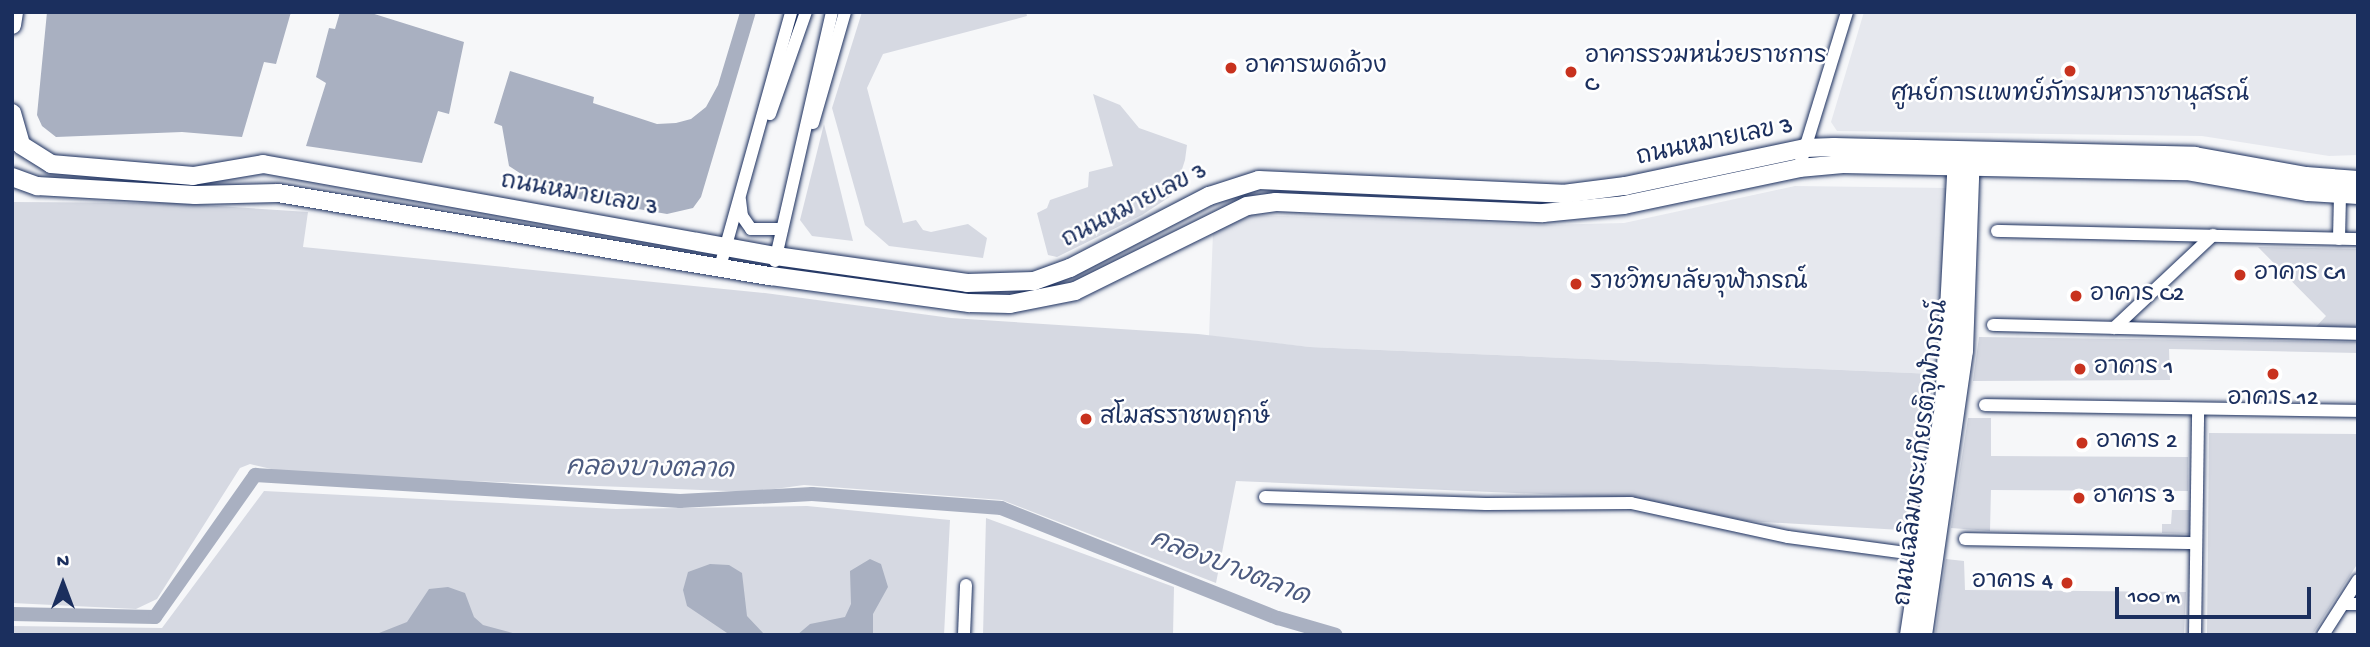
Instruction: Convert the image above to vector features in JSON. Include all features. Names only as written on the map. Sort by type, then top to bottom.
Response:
[{"type":"street","points":[[12,25],[14,12]]},
{"type":"street","points":[[720,267],[791,12]]},
{"type":"street","points":[[748,167],[787,73],[806,12]]},
{"type":"street","points":[[796,180],[813,79],[832,12]]},
{"type":"street","points":[[771,276],[845,12]]},
{"type":"street","points":[[1799,168],[1847,12]]},
{"type":"street","name":"ถนนหมายเลข 3","points":[[12,113],[21,145],[51,164],[193,176],[263,164],[776,256],[954,282],[1011,284],[1070,268],[1191,204],[1259,180],[1563,194],[1625,186],[1805,148],[2186,171],[2349,195]]},
{"type":"street","name":"ถนนหมายเลข 3","points":[[12,177],[37,186],[195,195],[278,193],[771,276],[969,303],[1034,302],[1075,291],[1247,206],[1322,202],[1543,213],[1625,205],[1799,168],[1964,158],[2195,156],[2306,176],[2358,180]]},
{"type":"street","name":"ถนนเฉลิมพระเกียรติจุฬาภรณ์","points":[[1923,635],[1930,556],[1964,351],[1964,158]]},
{"type":"street","points":[[740,193],[747,225],[756,230],[782,229]]},
{"type":"street","points":[[2339,239],[2349,195]]},
{"type":"street","points":[[1997,231],[2358,239]]},
{"type":"street","points":[[2115,328],[2213,235]]},
{"type":"street","points":[[1993,325],[2358,334]]},
{"type":"street","points":[[1985,405],[2358,411]]},
{"type":"street","points":[[2195,635],[2198,409]]},
{"type":"street","points":[[1265,497],[1486,504],[1631,503],[1788,537],[1930,556]]},
{"type":"street","points":[[1965,539],[2196,543]]},
{"type":"street","name":"ถนนเฉลิมพระเกียรติจุฬาภรณ์","points":[[1909,635],[1930,556]]},
{"type":"street","points":[[2323,635],[2358,580]]},
{"type":"street","points":[[964,635],[966,585]]},
{"type":"street","points":[[2343,604],[2358,604]]},
{"type":"shaded area","points":[[862,12],[1026,12],[1027,16],[883,54],[867,88],[903,223],[916,220],[923,230],[931,232],[968,224],[987,238],[983,258],[889,246],[865,225],[832,108]]},
{"type":"shaded area","points":[[1864,12],[2358,12],[2358,155],[2329,156],[2202,136],[1837,131],[1831,122]]},
{"type":"shaded area","points":[[1093,94],[1120,105],[1139,128],[1187,145],[1185,160],[1174,194],[1142,215],[1057,257],[1048,255],[1037,213],[1047,208],[1050,200],[1088,187],[1089,172],[1113,166]]},
{"type":"shaded area","points":[[824,124],[853,241],[812,236],[800,220]]},
{"type":"shaded area","name":"ราชวิทยาลัยจุฬาภรณ์","points":[[1795,186],[1948,188],[1934,374],[1310,347],[1209,336],[1213,232],[1252,215],[1542,225],[1624,223]]},
{"type":"shaded area","name":"สโมสรราชพฤกษ์","points":[[12,202],[171,203],[308,212],[303,247],[765,293],[951,318],[1198,334],[1310,347],[1934,374],[1918,531],[1747,521],[1633,498],[1236,481],[1216,583],[1002,500],[804,485],[752,492],[293,474],[250,464],[240,468],[157,599],[136,609],[12,603]]},
{"type":"shaded area","points":[[2258,247],[2358,249],[2358,330],[2313,330],[2326,316]]},
{"type":"shaded area","points":[[1979,337],[2358,342],[2358,353],[2169,349],[2170,380],[1973,381]]},
{"type":"shaded area","points":[[1968,418],[1991,418],[1991,456],[2188,457],[2188,491],[1991,490],[1990,531],[1951,528]]},
{"type":"shaded area","points":[[2209,433],[2358,434],[2358,563],[2312,635],[2207,635]]},
{"type":"shaded area","points":[[264,491],[616,509],[807,506],[950,520],[944,635],[12,635],[12,626],[162,628]]},
{"type":"shaded area","points":[[2172,510],[2190,510],[2190,534],[2162,533],[2162,524],[2171,524]]},
{"type":"shaded area","points":[[986,518],[1174,587],[1173,635],[983,635]]},
{"type":"shaded area","points":[[1946,559],[1964,561],[1965,590],[2186,592],[2184,633],[1935,635]]},
{"type":"water","points":[[47,12],[291,12],[276,64],[264,62],[242,137],[182,132],[56,137],[42,126],[37,115]]},
{"type":"water","points":[[340,12],[368,12],[464,42],[449,114],[438,111],[422,163],[306,146],[326,83],[316,77],[329,28],[335,29]]},
{"type":"water","points":[[740,12],[756,12],[701,197],[693,208],[667,214],[552,194],[509,166],[502,126],[494,123],[510,71],[594,97],[593,103],[657,124],[676,123],[691,119],[706,107],[718,85]]},
{"type":"water","points":[[870,559],[881,564],[888,587],[873,614],[873,635],[797,635],[810,624],[845,617],[851,604],[850,571]]},
{"type":"water","points":[[710,564],[729,565],[742,573],[747,616],[765,635],[730,635],[687,606],[683,590],[688,572]]},
{"type":"water","points":[[448,587],[465,593],[474,617],[483,625],[520,635],[374,635],[407,622],[429,589]]},
{"type":"waterway","name":"คลองบางตลาด","points":[[12,614],[155,617],[255,475],[680,501],[812,494],[1001,508],[1278,618],[1336,635]]},
{"type":"place","name":"อาคารพดด้วง","points":[[1231,68]]},
{"type":"place","name":"ศูนย์การแพทย์ภัทรมหาราชานุสรณ์","points":[[2070,71]]},
{"type":"place","name":"อาคารรวมหน่วยราชการ C","points":[[1571,72]]},
{"type":"place","name":"อาคาร C1","points":[[2240,275]]},
{"type":"place","name":"ราชวิทยาลัยจุฬาภรณ์","points":[[1576,284]]},
{"type":"place","name":"อาคาร C2","points":[[2076,296]]},
{"type":"place","name":"อาคาร 1","points":[[2080,369]]},
{"type":"place","name":"อาคาร 12","points":[[2273,374]]},
{"type":"place","name":"สโมสรราชพฤกษ์","points":[[1086,419]]},
{"type":"place","name":"อาคาร 2","points":[[2082,443]]},
{"type":"place","name":"อาคาร 3","points":[[2079,498]]},
{"type":"place","name":"อาคาร 4","points":[[2067,583]]}]
